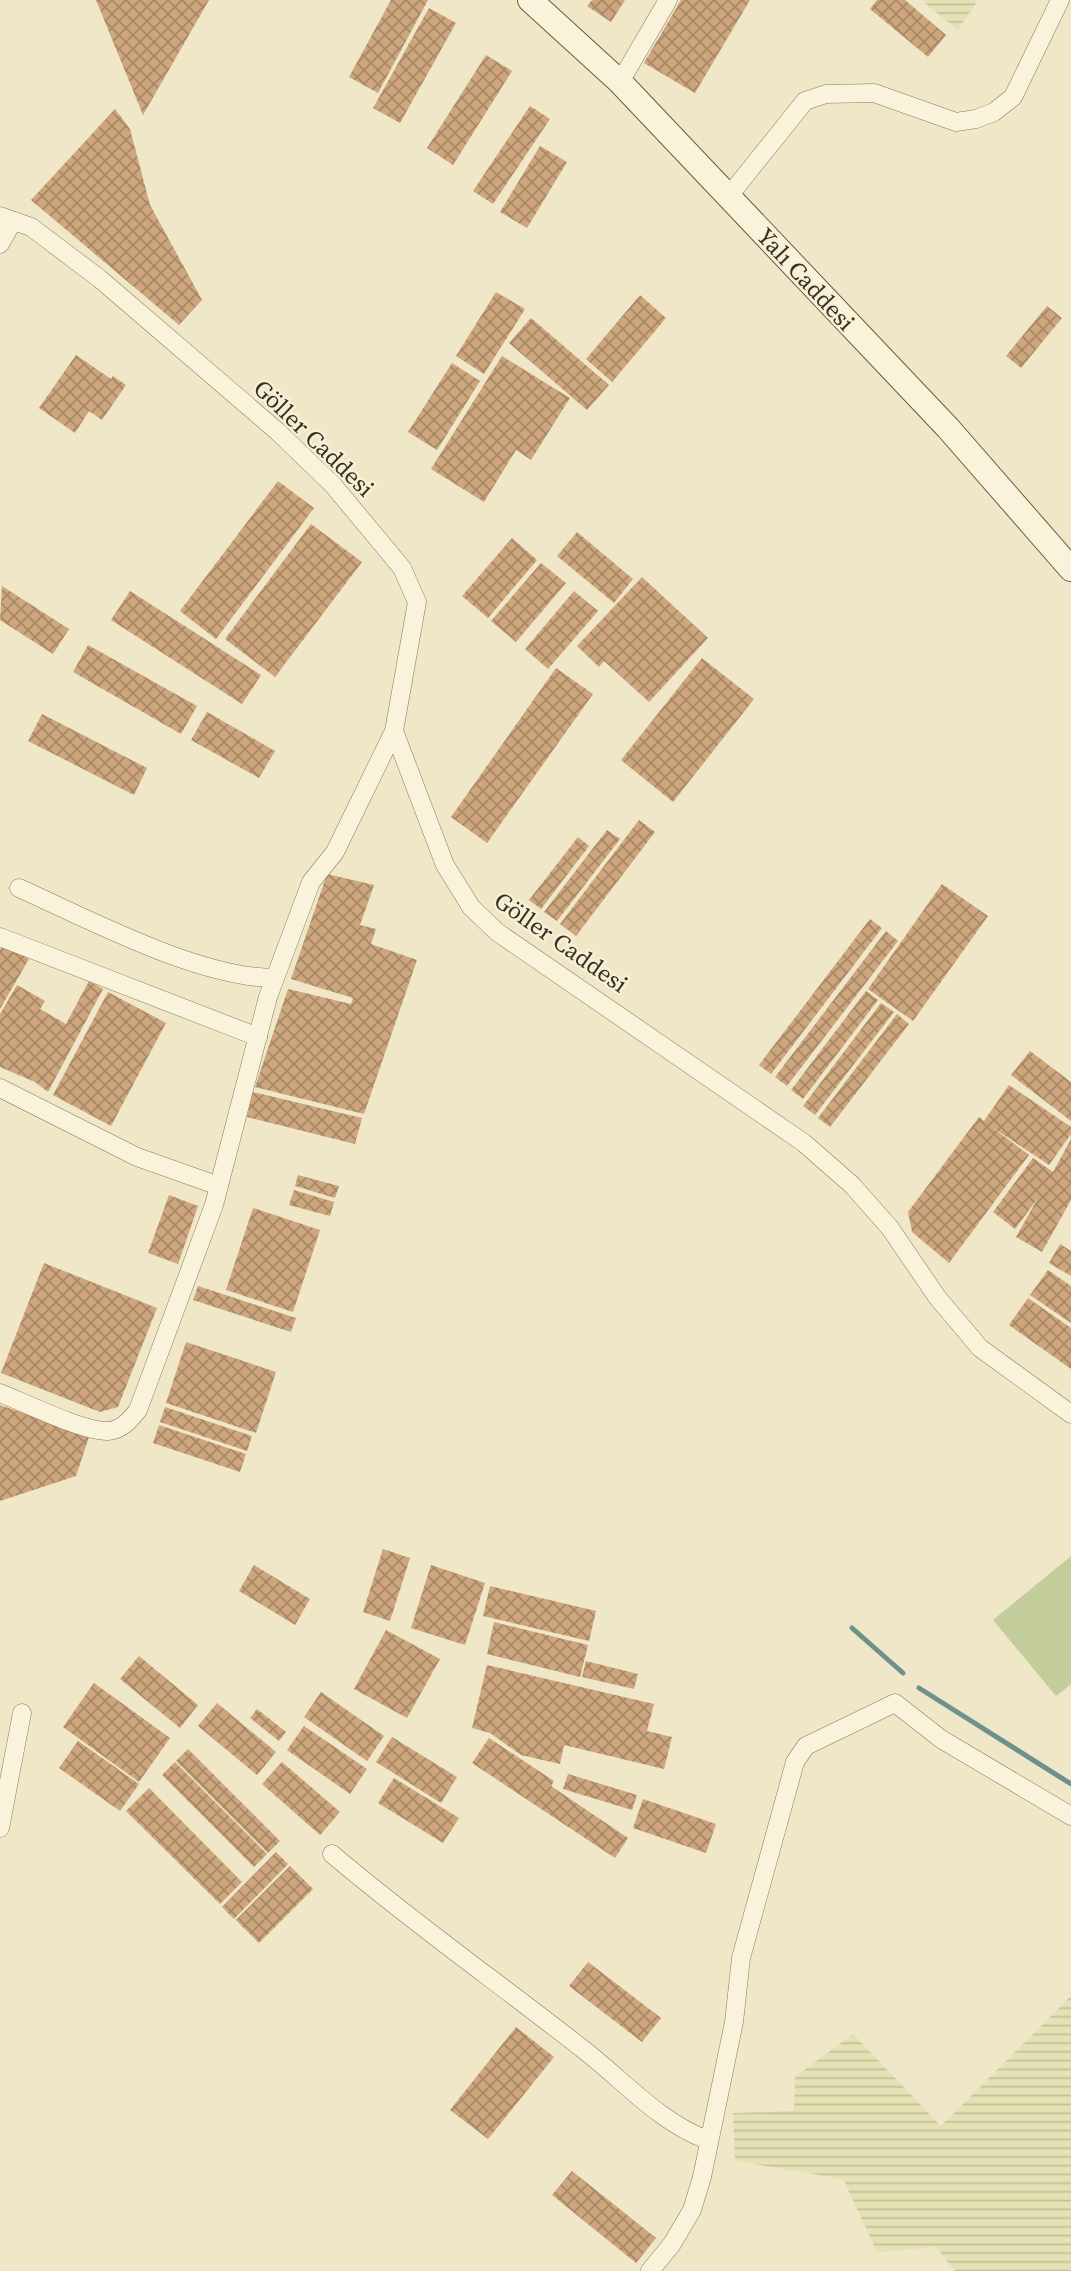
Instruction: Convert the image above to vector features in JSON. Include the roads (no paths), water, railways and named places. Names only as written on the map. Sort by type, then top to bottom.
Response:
[{"type":"street","name":"Yalı Caddesi","points":[[530,0],[620,82],[948,428],[1071,569]]},
{"type":"street","points":[[620,82],[668,0]]},
{"type":"street","points":[[728,197],[805,101],[826,94],[874,93],[956,122],[976,119],[994,112],[1013,97],[1060,0]]},
{"type":"street","points":[[0,244],[6,219]]},
{"type":"street","name":"Göller Caddesi","points":[[6,219],[31,228],[100,279],[277,431],[333,485],[402,568],[416,602],[394,730],[445,864],[471,907],[497,932],[804,1143],[852,1185],[890,1228],[937,1297],[980,1348],[1071,1415]]},
{"type":"street","points":[[0,1393],[87,1427],[108,1431],[125,1426],[138,1410],[185,1289],[219,1186],[275,978],[311,882],[335,852],[394,730]]},
{"type":"street","points":[[19,888],[116,932],[211,968],[247,978],[275,978]]},
{"type":"street","points":[[0,937],[258,1037]]},
{"type":"street","points":[[0,1088],[137,1157],[219,1186]]},
{"type":"street","points":[[650,2271],[672,2245],[692,2210],[702,2177],[707,2140],[734,2022],[741,1958],[795,1762],[806,1746],[895,1703],[941,1739],[1071,1816]]},
{"type":"street","points":[[0,1828],[22,1713]]},
{"type":"street","points":[[332,1854],[378,1893],[586,2052],[656,2112],[683,2131],[707,2140]]},
{"type":"waterway","points":[[852,1628],[903,1673]]},
{"type":"waterway","points":[[919,1688],[1071,1784]]}]
